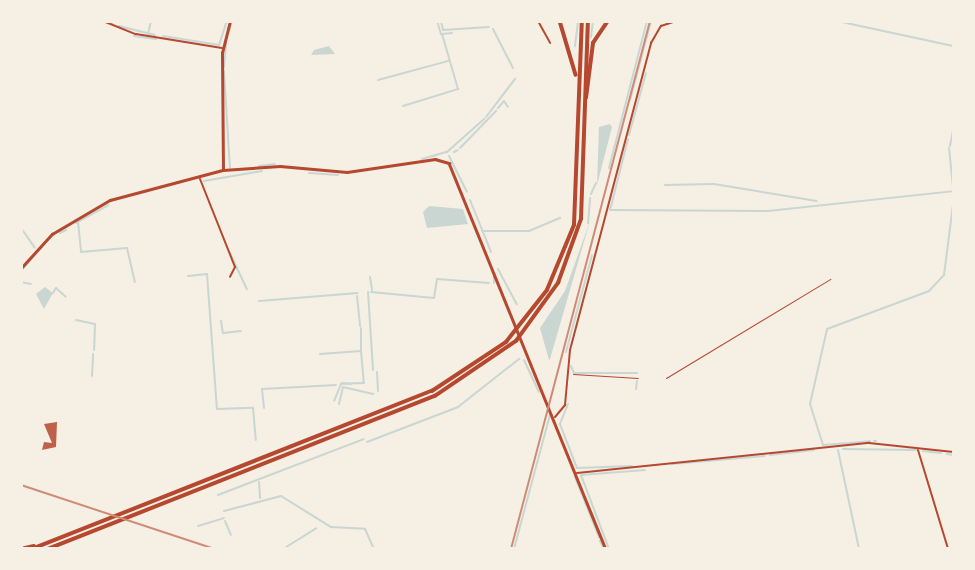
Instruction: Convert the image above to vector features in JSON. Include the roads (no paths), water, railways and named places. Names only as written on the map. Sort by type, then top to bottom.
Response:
[{"type":"highway","points":[[560,21],[572,45],[578,93]]},
{"type":"highway","points":[[32,549],[426,394],[501,347],[544,296],[570,239],[580,185],[578,93],[582,21]]},
{"type":"highway","points":[[51,548],[442,393],[505,352],[549,299],[575,241],[586,186],[588,21]]},
{"type":"highway","points":[[585,108],[593,43],[608,21]]},
{"type":"highway","points":[[21,549],[43,544]]},
{"type":"street","points":[[103,21],[136,34],[223,48]]},
{"type":"street","points":[[223,170],[222,58],[230,21]]},
{"type":"street","points":[[538,21],[550,43]]},
{"type":"street","points":[[555,416],[564,409],[570,375],[570,350],[649,51],[659,29],[676,21]]},
{"type":"street","points":[[21,268],[52,234],[110,200],[200,179],[223,170],[279,166],[344,172],[446,161],[459,178],[606,549]]},
{"type":"street","points":[[200,179],[235,267],[230,277]]},
{"type":"street","points":[[576,473],[863,443],[954,452]]},
{"type":"street","points":[[918,448],[948,549]]},
{"type":"waterway","points":[[107,21],[113,23]]},
{"type":"waterway","points":[[148,34],[151,21]]},
{"type":"waterway","points":[[163,36],[219,45],[227,21]]},
{"type":"waterway","points":[[229,31],[232,21]]},
{"type":"waterway","points":[[437,21],[441,34]]},
{"type":"waterway","points":[[441,21],[443,30],[489,27]]},
{"type":"waterway","points":[[575,46],[578,21]]},
{"type":"waterway","points":[[591,37],[593,21]]},
{"type":"waterway","points":[[609,168],[647,21]]},
{"type":"waterway","points":[[630,100],[651,21]]},
{"type":"waterway","points":[[837,21],[954,46]]},
{"type":"waterway","points":[[119,26],[155,35]]},
{"type":"waterway","points":[[493,29],[513,68]]},
{"type":"waterway","points":[[403,106],[458,89],[442,34],[452,33]]},
{"type":"waterway","points":[[134,36],[156,39]]},
{"type":"waterway","points":[[224,67],[226,43]]},
{"type":"waterway","points":[[378,80],[448,61]]},
{"type":"waterway","points":[[224,71],[230,168]]},
{"type":"waterway","points":[[629,135],[646,73]]},
{"type":"waterway","points":[[486,117],[515,79]]},
{"type":"waterway","points":[[498,108],[504,101],[508,107]]},
{"type":"waterway","points":[[460,148],[496,111]]},
{"type":"waterway","points":[[422,159],[447,152],[484,119]]},
{"type":"waterway","points":[[950,146],[954,126]]},
{"type":"waterway","points":[[628,139],[610,210],[768,211],[954,191]]},
{"type":"waterway","points":[[837,444],[823,445],[810,404],[827,329],[929,291],[944,275],[954,197],[949,148]]},
{"type":"waterway","points":[[454,152],[458,150]]},
{"type":"waterway","points":[[449,156],[467,192]]},
{"type":"waterway","points":[[259,166],[275,164]]},
{"type":"waterway","points":[[204,181],[262,171]]},
{"type":"waterway","points":[[309,173],[338,175]]},
{"type":"waterway","points":[[591,194],[596,183]]},
{"type":"waterway","points":[[665,185],[714,184],[817,201]]},
{"type":"waterway","points":[[588,223],[590,198]]},
{"type":"waterway","points":[[470,200],[491,252]]},
{"type":"waterway","points":[[76,223],[108,205]]},
{"type":"waterway","points":[[482,231],[529,231],[560,218]]},
{"type":"waterway","points":[[78,222],[81,252],[127,248],[135,282]]},
{"type":"waterway","points":[[21,228],[35,248]]},
{"type":"waterway","points":[[60,233],[66,230]]},
{"type":"waterway","points":[[21,271],[42,247]]},
{"type":"waterway","points":[[230,253],[247,289]]},
{"type":"waterway","points":[[566,352],[592,255]]},
{"type":"waterway","points":[[498,269],[517,304]]},
{"type":"waterway","points":[[188,276],[207,274],[217,409],[253,408],[256,440]]},
{"type":"waterway","points":[[370,277],[372,290]]},
{"type":"waterway","points":[[494,277],[494,283]]},
{"type":"waterway","points":[[371,292],[434,298],[437,279],[489,283]]},
{"type":"waterway","points":[[21,282],[31,284]]},
{"type":"waterway","points":[[53,293],[56,288],[66,297]]},
{"type":"waterway","points":[[368,292],[373,370]]},
{"type":"waterway","points":[[259,301],[358,293]]},
{"type":"waterway","points":[[357,296],[360,326]]},
{"type":"waterway","points":[[76,320],[95,324],[94,350]]},
{"type":"waterway","points":[[221,321],[223,333],[241,331]]},
{"type":"waterway","points":[[361,328],[361,350]]},
{"type":"waterway","points":[[320,354],[361,351],[364,383],[341,384],[334,401]]},
{"type":"waterway","points":[[92,376],[93,354]]},
{"type":"waterway","points":[[367,442],[458,407],[519,359]]},
{"type":"waterway","points":[[524,360],[539,392]]},
{"type":"waterway","points":[[571,366],[574,373],[637,373]]},
{"type":"waterway","points":[[377,372],[378,391]]},
{"type":"waterway","points":[[636,389],[637,381]]},
{"type":"waterway","points":[[342,383],[351,384]]},
{"type":"waterway","points":[[264,408],[262,389],[336,385]]},
{"type":"waterway","points":[[339,404],[343,387],[373,394]]},
{"type":"waterway","points":[[568,404],[560,424],[577,468],[632,466]]},
{"type":"waterway","points":[[514,549],[550,415]]},
{"type":"waterway","points":[[218,495],[364,439]]},
{"type":"waterway","points":[[837,444],[870,441]]},
{"type":"waterway","points":[[843,449],[916,450]]},
{"type":"waterway","points":[[770,455],[814,450]]},
{"type":"waterway","points":[[838,450],[859,549]]},
{"type":"waterway","points":[[923,451],[941,453]]},
{"type":"waterway","points":[[947,454],[954,455]]},
{"type":"waterway","points":[[672,464],[765,456]]},
{"type":"waterway","points":[[609,549],[581,475],[645,470]]},
{"type":"waterway","points":[[575,477],[599,537]]},
{"type":"waterway","points":[[259,482],[260,498]]},
{"type":"waterway","points":[[224,511],[281,496],[331,527],[365,529],[374,549]]},
{"type":"waterway","points":[[198,526],[224,518]]},
{"type":"waterway","points":[[225,521],[231,535]]},
{"type":"waterway","points":[[283,549],[316,528]]},
{"type":"waterway","points":[[600,541],[604,549]]},
{"type":"railway","points":[[511,549],[650,21]]},
{"type":"railway","points":[[21,485],[215,549]]}]
